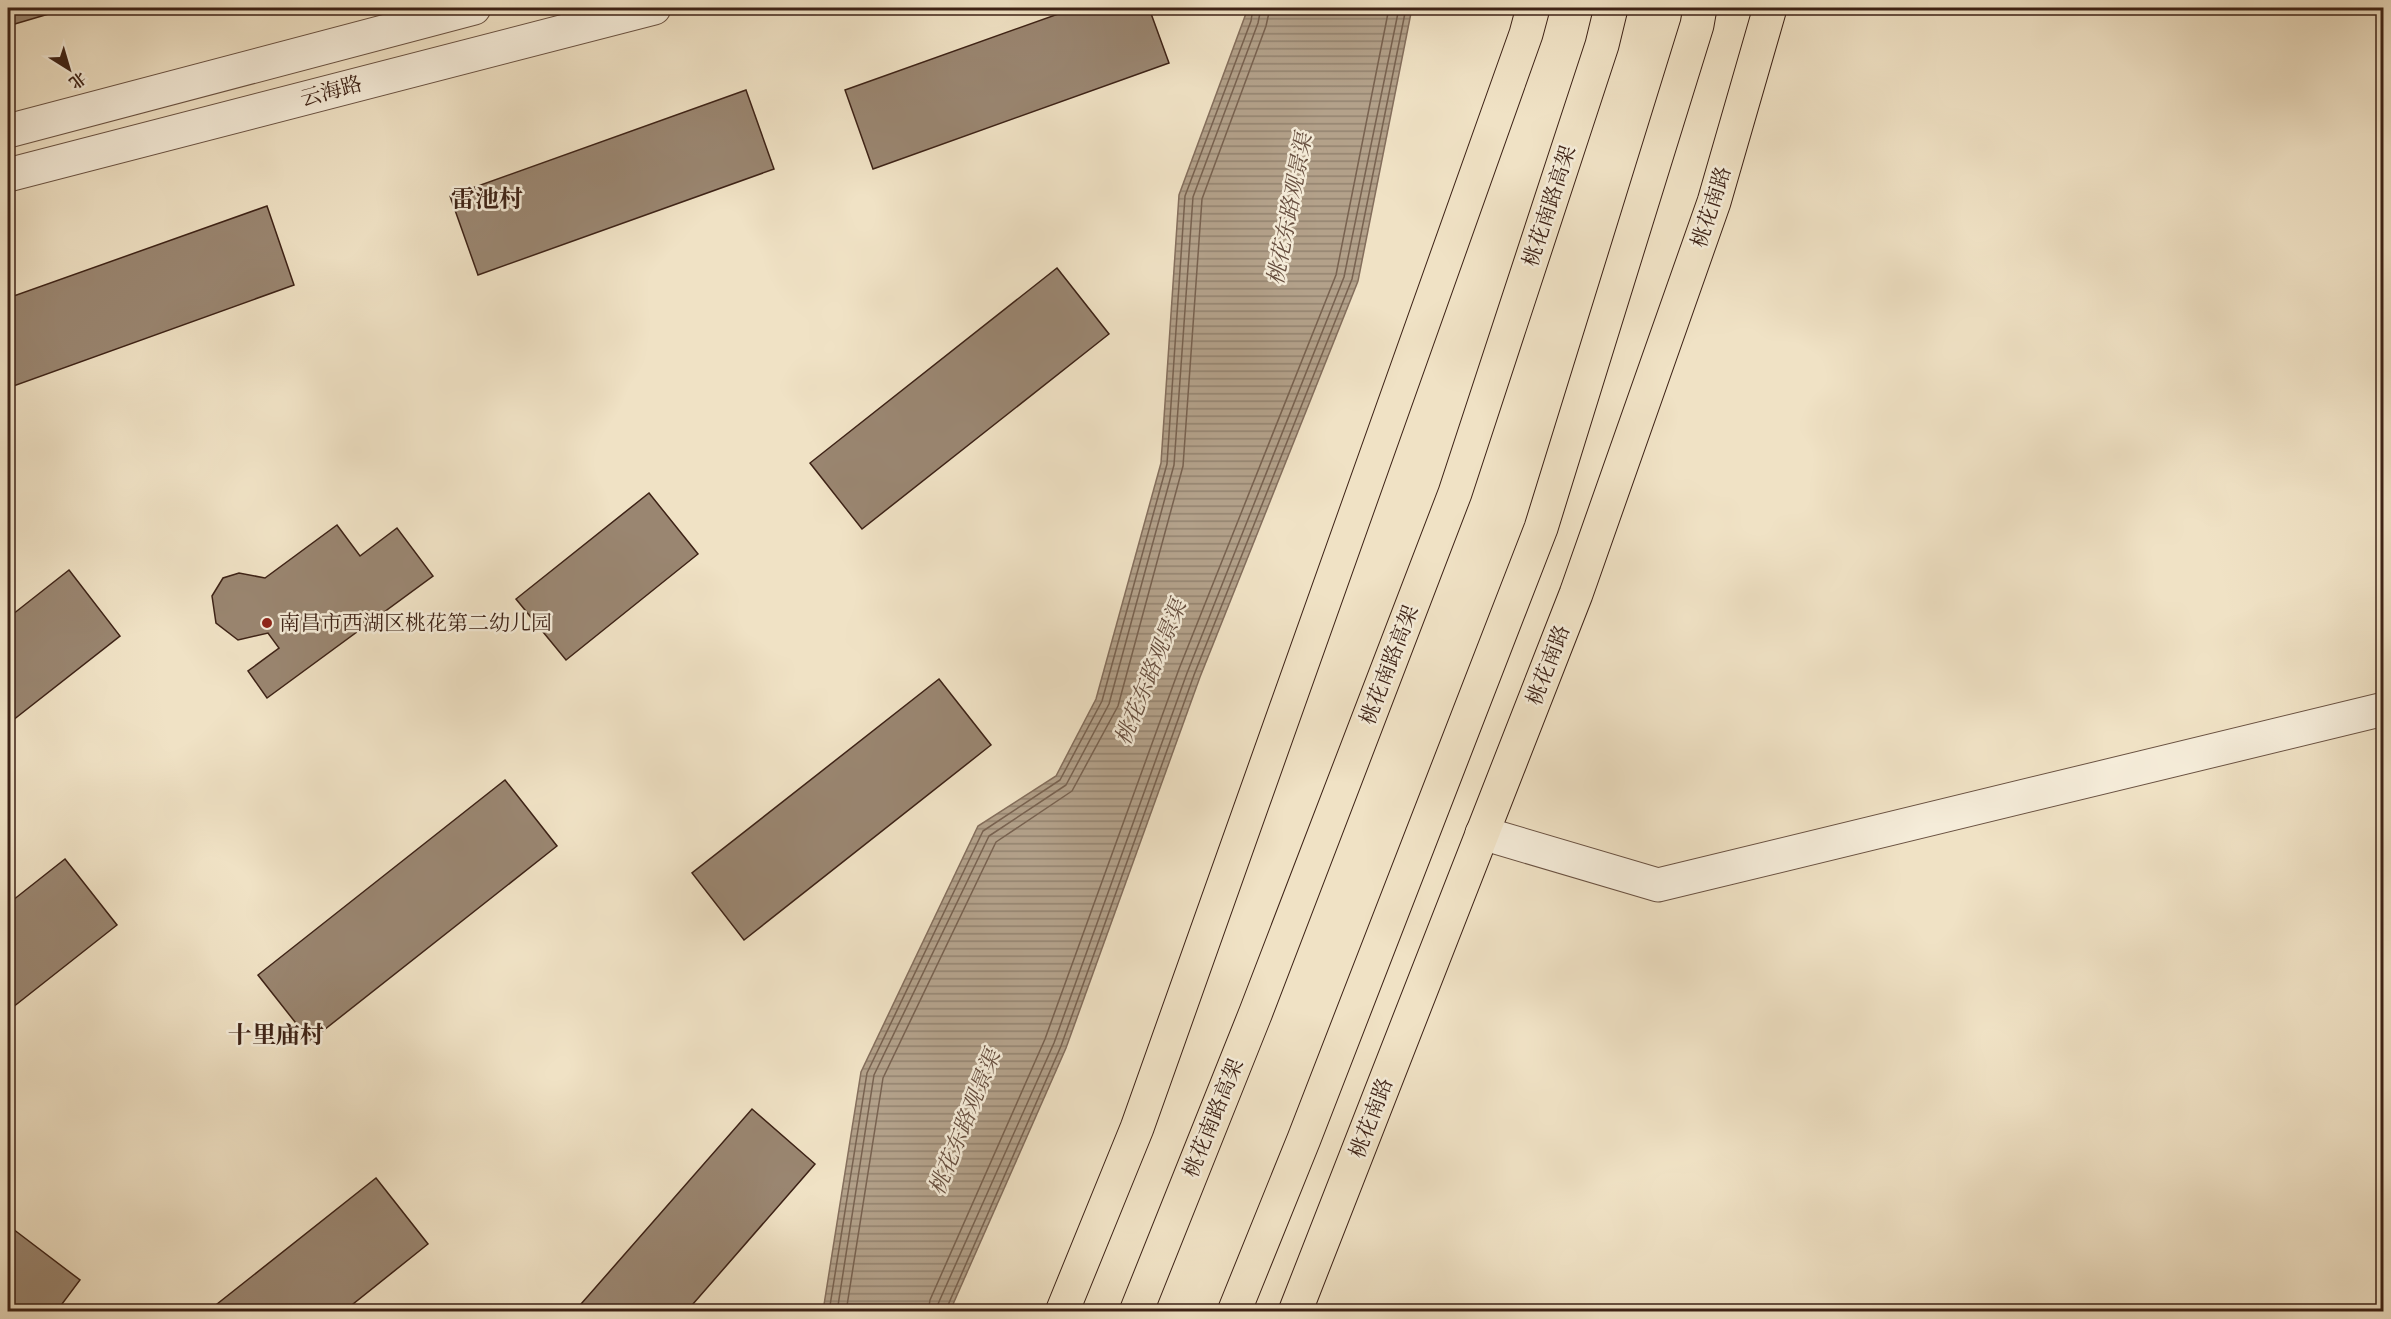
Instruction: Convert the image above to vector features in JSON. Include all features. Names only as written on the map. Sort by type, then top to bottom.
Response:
[{"type":"main road","points":[[1062,1311],[1137,1128],[1526,34],[1533,8]]},
{"type":"main road","name":"桃花南路高架","points":[[1136,1311],[1256,1012],[1455,494],[1602,45],[1611,8]]},
{"type":"main road","points":[[1234,1311],[1304,1139],[1541,528],[1697,25],[1700,8]]},
{"type":"main road","name":"桃花南路","points":[[1295,1311],[1576,594],[1714,202],[1770,8]]},
{"type":"street","name":"云海路","points":[[8,131],[474,8]]},
{"type":"street","name":"云海路","points":[[8,175],[654,8]]},
{"type":"street","points":[[1482,833],[1658,885],[2384,709]]},
{"type":"water","name":"桃花东路观景渠","points":[[1248,8],[1412,8],[1358,281],[1200,677],[1066,1048],[950,1311],[823,1311],[861,1072],[978,826],[1056,776],[1096,699],[1161,463],[1179,195]]},
{"type":"building","points":[[8,8],[69,8],[8,26]]},
{"type":"building","points":[[1075,8],[1149,8],[1169,63],[873,169],[845,90]]},
{"type":"building","points":[[746,90],[774,169],[478,275],[450,196]]},
{"type":"building","points":[[267,206],[294,285],[8,388],[8,298]]},
{"type":"building","points":[[1057,268],[1109,334],[862,529],[810,463]]},
{"type":"building","points":[[649,493],[698,554],[566,660],[516,599]]},
{"type":"building","points":[[337,525],[360,556],[397,528],[433,576],[267,698],[248,671],[279,648],[268,633],[238,640],[216,623],[212,596],[223,578],[239,573],[265,578]]},
{"type":"building","points":[[69,570],[120,636],[8,724],[8,618]]},
{"type":"building","points":[[939,679],[991,745],[744,940],[692,873]]},
{"type":"building","points":[[505,780],[557,846],[310,1041],[258,975]]},
{"type":"building","points":[[65,859],[117,925],[8,1011],[8,904]]},
{"type":"building","points":[[752,1109],[815,1164],[686,1312],[574,1312]]},
{"type":"building","points":[[376,1178],[428,1244],[343,1312],[207,1312]]},
{"type":"building","points":[[13,1229],[80,1280],[56,1312],[8,1312],[8,1236]]},
{"type":"place","name":"南昌市西湖区桃花第二幼儿园","points":[[267,623]]},
{"type":"district","name":"雷池村","points":[[487,199]]},
{"type":"district","name":"十里庙村","points":[[276,1035]]}]
